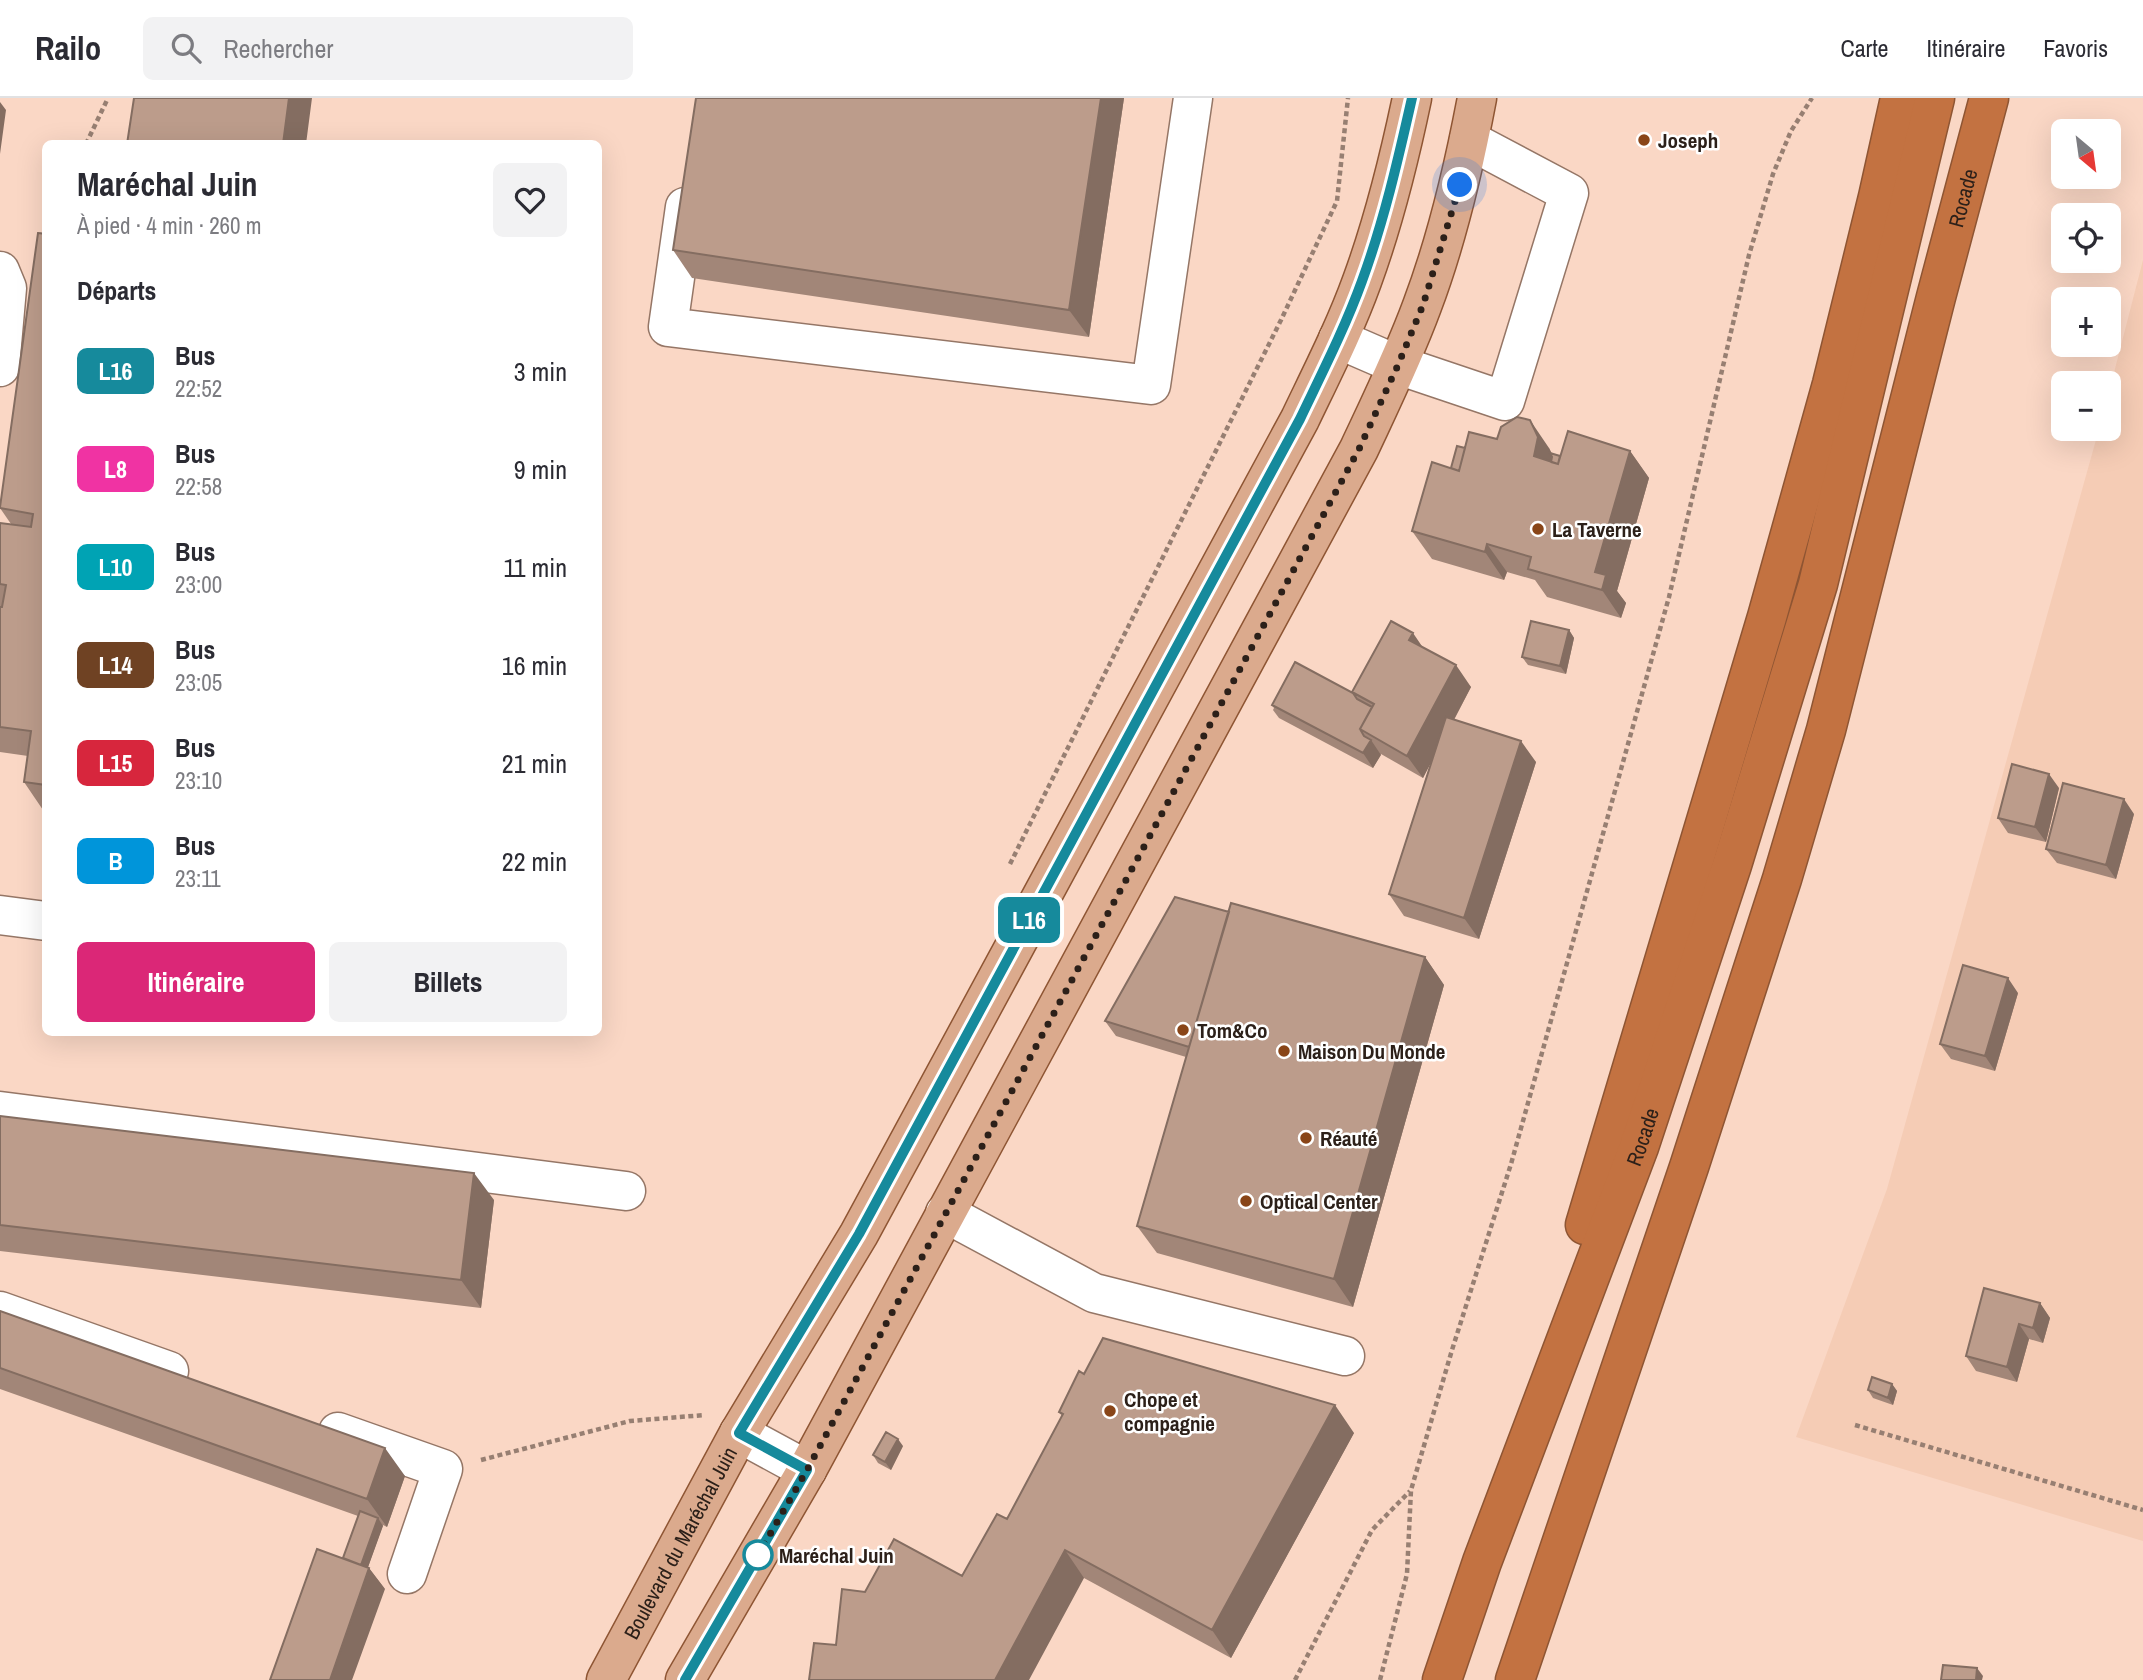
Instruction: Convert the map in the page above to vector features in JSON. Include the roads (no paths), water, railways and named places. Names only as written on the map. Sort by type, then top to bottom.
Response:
[{"type":"highway","points":[[1482,1562],[1767,617],[1832,384],[1900,98]]},
{"type":"highway","name":"Rocade","points":[[1441,1680],[1482,1562],[1639,1147],[1732,865],[1818,584],[1935,98]]},
{"type":"highway","name":"Rocade","points":[[1515,1680],[1689,1167],[1782,879],[1826,730],[1989,98]]},
{"type":"main road","name":"Boulevard du Maréchal Juin","points":[[606,1680],[727,1424],[859,1234],[1300,419],[1362,281],[1381,225],[1412,98]]},
{"type":"main road","points":[[685,1680],[807,1470],[1359,449],[1423,305],[1460,185],[1477,98]]},
{"type":"lane","points":[[690,179],[668,327],[1152,385],[1193,98]]},
{"type":"lane","points":[[1338,339],[1398,365],[1505,401],[1569,193],[1469,140]]},
{"type":"lane","points":[[0,271],[7,288],[0,367]]},
{"type":"lane","points":[[0,915],[42,920]]},
{"type":"lane","points":[[0,1111],[626,1191]]},
{"type":"lane","points":[[945,1213],[1094,1293],[1345,1356]]},
{"type":"lane","points":[[0,1311],[195,1381]]},
{"type":"lane","points":[[300,1418],[443,1469],[407,1574]]},
{"type":"lane","points":[[727,1424],[807,1470]]},
{"type":"place","name":"Joseph","points":[[1644,140]]},
{"type":"place","name":"La Taverne","points":[[1538,529]]},
{"type":"place","name":"Tom&Co","points":[[1183,1030]]},
{"type":"place","name":"Maison Du Monde","points":[[1284,1051]]},
{"type":"place","name":"Réauté","points":[[1306,1138]]},
{"type":"place","name":"Optical Center","points":[[1246,1201]]},
{"type":"place","name":"Chope et compagnie","points":[[1110,1411]]},
{"type":"place","name":"Maréchal Juin","points":[[758,1555]]}]
